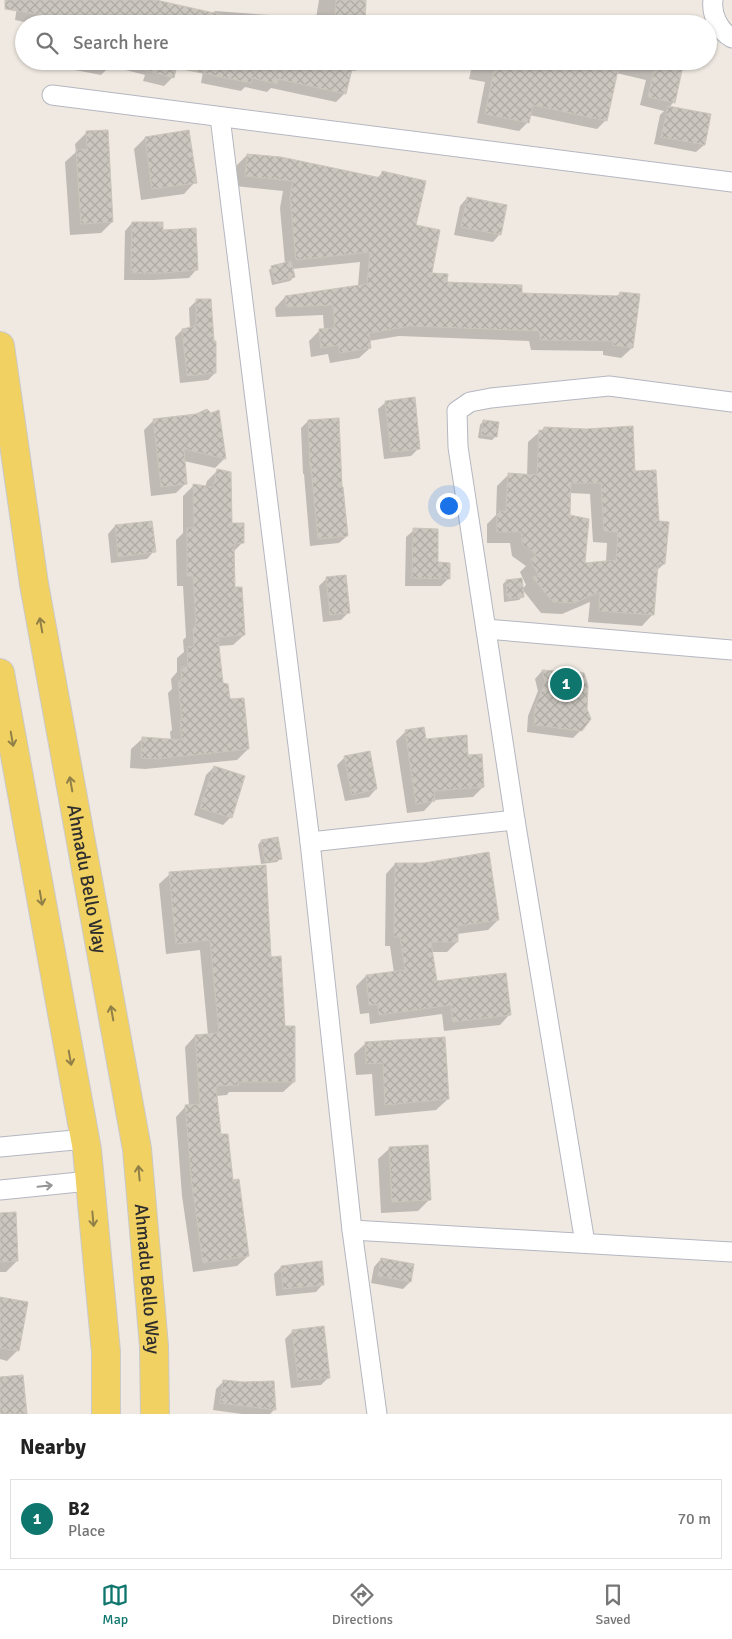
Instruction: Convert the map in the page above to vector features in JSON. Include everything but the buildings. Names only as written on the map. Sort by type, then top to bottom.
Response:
[{"type":"main road","name":"Ahmadu Bello Way","points":[[0,346],[34,584],[137,1149],[154,1346],[155,1414]]},
{"type":"main road","points":[[0,673],[85,1139],[106,1352],[106,1414]]},
{"type":"street","points":[[713,0],[712,10],[714,15]]},
{"type":"street","points":[[717,20],[724,34],[732,38]]},
{"type":"street","points":[[52,95],[732,182]]},
{"type":"street","points":[[220,117],[310,842],[352,1230],[377,1414]]},
{"type":"street","points":[[586,1242],[515,820],[458,447],[457,411],[470,402],[491,398],[609,386],[732,402]]},
{"type":"street","points":[[486,629],[732,650]]},
{"type":"street","points":[[310,842],[515,820]]},
{"type":"street","points":[[0,1146],[85,1139]]},
{"type":"street","points":[[0,1190],[89,1181]]},
{"type":"street","points":[[352,1230],[586,1242],[732,1252]]},
{"type":"place","name":"B2","points":[[566,684]]}]
